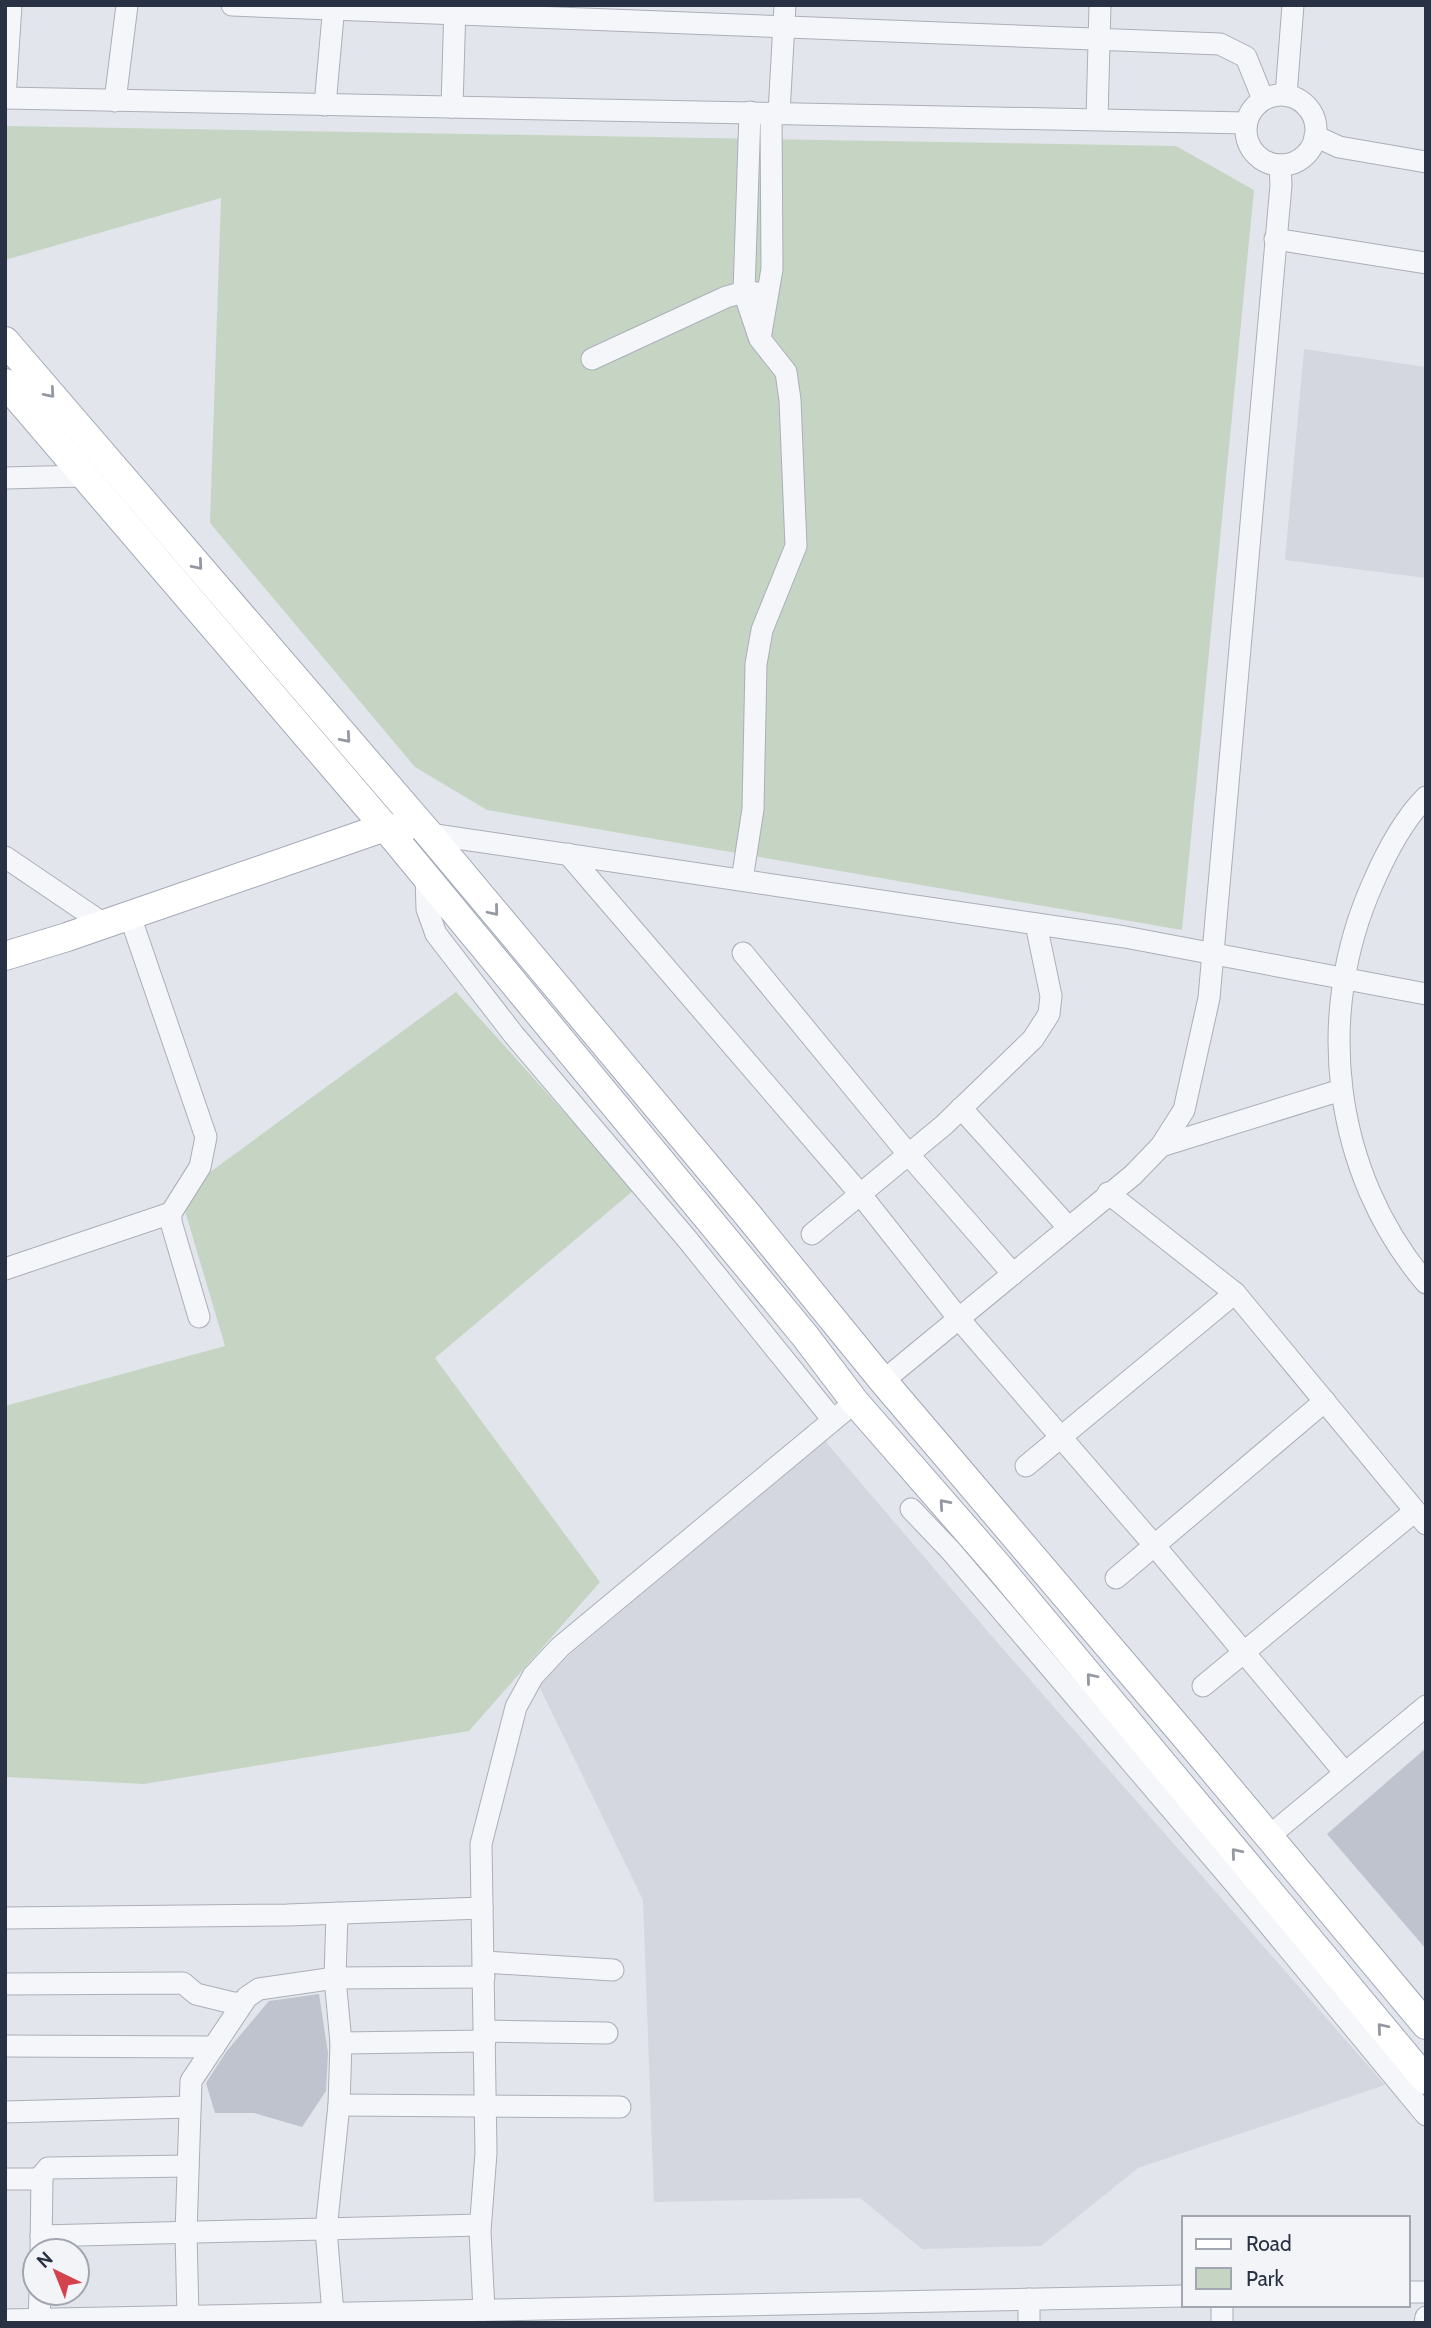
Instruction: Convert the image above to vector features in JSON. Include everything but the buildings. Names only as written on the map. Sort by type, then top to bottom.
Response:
[{"type":"main road","points":[[5,341],[429,834],[883,1381],[1426,2025]]},
{"type":"main road","points":[[5,383],[426,876],[805,1336],[969,1552],[998,1566],[1426,2080]]},
{"type":"main road","points":[[5,956],[385,827],[429,834]]},
{"type":"main road","points":[[998,1566],[1022,1543]]},
{"type":"street","points":[[12,5],[5,99],[1247,122]]},
{"type":"street","points":[[115,101],[127,5]]},
{"type":"street","points":[[232,5],[785,15],[1099,39],[1220,44],[1246,57],[1262,99]]},
{"type":"street","points":[[1097,118],[1100,5]]},
{"type":"street","points":[[1286,95],[1293,5]]},
{"type":"street","points":[[325,105],[334,7]]},
{"type":"street","points":[[452,107],[455,9]]},
{"type":"street","points":[[742,880],[753,809],[756,664],[762,630],[796,546],[790,400],[786,372],[760,339],[744,292],[766,113],[785,15]]},
{"type":"street","points":[[1286,95],[1299,100],[1309,109],[1315,125],[1315,136],[1310,149],[1303,157],[1280,165],[1257,156],[1246,135],[1247,122],[1253,108],[1262,99],[1286,95]]},
{"type":"street","points":[[760,339],[772,269],[766,113]]},
{"type":"street","points":[[1315,136],[1339,147],[1426,162]]},
{"type":"street","points":[[883,1381],[1133,1175],[1161,1146],[1184,1110],[1209,998],[1281,185],[1280,165]]},
{"type":"street","points":[[1275,239],[1426,263]]},
{"type":"street","points":[[592,359],[726,297],[744,292],[768,293]]},
{"type":"street","points":[[5,478],[83,476]]},
{"type":"street","points":[[1426,797],[1385,856],[1359,915],[1343,978],[1338,1015],[1341,1090],[1354,1151],[1377,1210],[1409,1263],[1426,1283]]},
{"type":"street","points":[[429,834],[1125,937],[1426,994]]},
{"type":"street","points":[[568,854],[861,1195],[959,1319],[1154,1545],[1345,1773]]},
{"type":"street","points":[[5,857],[117,920],[206,1137],[200,1167],[171,1213],[171,1222],[199,1317]]},
{"type":"street","points":[[426,876],[427,909],[436,934],[514,1035],[695,1250],[833,1420]]},
{"type":"street","points":[[812,1234],[909,1154],[1033,1039],[1049,1014],[1051,996],[1036,924]]},
{"type":"street","points":[[743,953],[909,1154],[1013,1274]]},
{"type":"street","points":[[1161,1146],[1341,1090]]},
{"type":"street","points":[[961,1108],[1068,1227]]},
{"type":"street","points":[[1108,1194],[1236,1293],[1420,1517],[1203,1686]]},
{"type":"street","points":[[5,1269],[171,1213]]},
{"type":"street","points":[[1026,1466],[1236,1293]]},
{"type":"street","points":[[1115,1578],[1325,1401]]},
{"type":"street","points":[[484,2310],[480,2225],[486,2153],[481,1844],[516,1707],[533,1676],[560,1647],[855,1402]]},
{"type":"street","points":[[911,1509],[969,1552],[1236,1885],[1426,2115]]},
{"type":"street","points":[[1268,1837],[1426,1706]]},
{"type":"street","points":[[5,1918],[482,1908]]},
{"type":"street","points":[[333,2313],[326,2230],[340,2105],[341,2043],[335,1978],[337,1913]]},
{"type":"street","points":[[188,2316],[186,2233],[191,2081],[243,2003],[259,1989],[335,1978],[484,1970],[613,1970]]},
{"type":"street","points":[[5,1983],[183,1983],[196,1994],[243,2003]]},
{"type":"street","points":[[341,2043],[607,2033]]},
{"type":"street","points":[[5,2046],[214,2047]]},
{"type":"street","points":[[340,2105],[620,2108]]},
{"type":"street","points":[[5,2112],[190,2107]]},
{"type":"street","points":[[41,2237],[42,2175],[48,2168],[188,2166]]},
{"type":"street","points":[[5,2179],[42,2179]]},
{"type":"street","points":[[91,2240],[186,2233],[480,2225]]},
{"type":"street","points":[[5,2320],[188,2316],[251,2319],[333,2313],[434,2317],[484,2310],[639,2315],[839,2313],[1029,2299],[1182,2296]]},
{"type":"street","points":[[1029,2299],[1029,2323]]},
{"type":"street","points":[[1425,2323],[1426,2317]]},
{"type":"shaded area","points":[[1304,349],[1426,367],[1426,578],[1285,560]]},
{"type":"shaded area","points":[[825,1441],[990,1634],[1385,2085],[1138,2168],[1041,2246],[922,2249],[860,2198],[654,2202],[643,1900],[537,1682]]},
{"type":"green space","points":[[5,126],[1176,146],[1254,190],[1182,930],[487,810],[415,767],[210,523],[221,198],[5,260]]},
{"type":"green space","points":[[456,992],[634,1190],[435,1358],[600,1582],[469,1731],[144,1784],[5,1777],[5,1406],[225,1346],[180,1194]]}]
